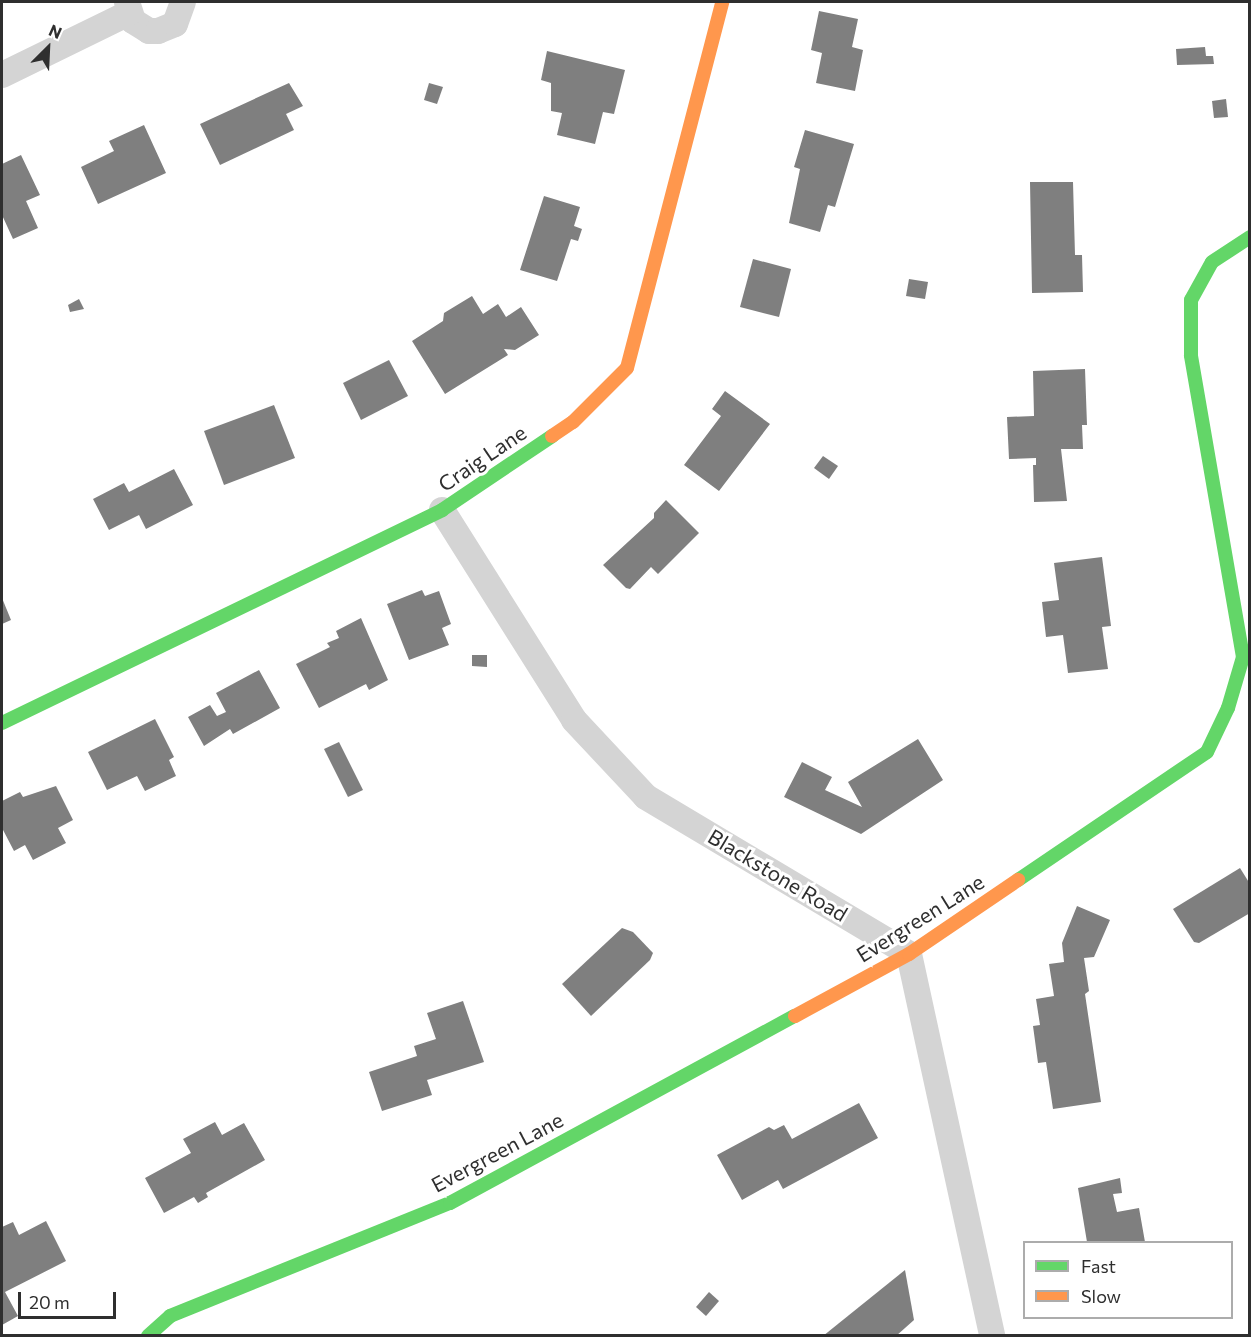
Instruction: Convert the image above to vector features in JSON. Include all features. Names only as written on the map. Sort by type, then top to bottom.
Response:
[{"type":"street","points":[[2,75],[128,7],[140,27],[158,31],[175,24],[183,2]]},
{"type":"street","name":"Craig Lane","points":[[2,723],[442,510],[573,422],[627,368],[722,2]]},
{"type":"street","name":"Evergreen Lane","points":[[147,1335],[170,1316],[450,1203],[909,954],[1206,752],[1224,717],[1243,657],[1191,355],[1191,300],[1212,262],[1250,237]]},
{"type":"street","name":"Blackstone Road","points":[[442,510],[574,720],[646,797],[909,954]]},
{"type":"street","points":[[909,954],[992,1335]]},
{"type":"building","points":[[819,11],[858,19],[852,47],[863,50],[855,91],[816,83],[822,53],[811,50]]},
{"type":"building","points":[[1205,47],[1206,56],[1213,56],[1214,64],[1177,65],[1176,49]]},
{"type":"building","points":[[547,51],[625,70],[614,114],[603,112],[595,144],[557,135],[562,113],[551,111],[551,83],[541,80]]},
{"type":"building","points":[[289,83],[303,106],[286,114],[294,130],[220,165],[200,124]]},
{"type":"building","points":[[429,83],[443,87],[437,104],[424,100]]},
{"type":"building","points":[[1226,99],[1228,117],[1214,118],[1212,101]]},
{"type":"building","points":[[144,125],[166,173],[98,204],[81,167],[114,151],[109,141]]},
{"type":"building","points":[[805,130],[854,144],[835,207],[828,205],[820,232],[789,223],[800,169],[794,167]]},
{"type":"building","points":[[21,155],[40,195],[26,201],[38,228],[13,239],[2,215],[2,164]]},
{"type":"building","points":[[1030,182],[1073,182],[1075,255],[1082,255],[1083,292],[1032,293]]},
{"type":"building","points":[[544,196],[580,207],[574,226],[582,229],[578,241],[571,239],[557,281],[520,270]]},
{"type":"building","points":[[753,259],[791,269],[779,317],[740,307]]},
{"type":"building","points":[[909,279],[928,282],[925,299],[906,296]]},
{"type":"building","points":[[472,296],[483,314],[498,304],[506,317],[521,307],[539,335],[515,350],[504,349],[508,355],[445,394],[412,341],[443,321],[444,313]]},
{"type":"building","points":[[79,299],[84,309],[70,312],[68,305]]},
{"type":"building","points":[[389,360],[408,396],[361,420],[343,383]]},
{"type":"building","points":[[1085,369],[1087,425],[1082,425],[1083,449],[1061,449],[1067,501],[1034,502],[1033,465],[1036,465],[1036,458],[1009,459],[1007,417],[1034,416],[1033,371]]},
{"type":"building","points":[[725,391],[770,424],[719,491],[684,465],[721,416],[712,409]]},
{"type":"building","points":[[274,405],[295,458],[224,485],[204,431]]},
{"type":"building","points":[[823,456],[838,466],[829,479],[814,468]]},
{"type":"building","points":[[174,469],[193,505],[146,529],[139,515],[109,530],[93,499],[124,483],[129,492]]},
{"type":"building","points":[[666,500],[699,533],[658,574],[651,567],[630,589],[626,588],[603,565],[654,518],[654,513]]},
{"type":"building","points":[[1102,557],[1111,626],[1102,627],[1108,669],[1068,673],[1063,635],[1046,637],[1042,602],[1059,600],[1054,563]]},
{"type":"building","points":[[422,590],[425,596],[439,591],[451,624],[442,628],[449,645],[409,660],[387,604]]},
{"type":"building","points":[[2,598],[11,620],[2,624]]},
{"type":"building","points":[[361,618],[388,680],[369,690],[366,684],[319,708],[296,664],[330,647],[327,643],[339,638],[336,631]]},
{"type":"building","points":[[472,655],[487,655],[487,667],[472,666]]},
{"type":"building","points":[[259,670],[280,708],[233,734],[230,729],[204,746],[188,717],[210,705],[217,716],[226,712],[216,693]]},
{"type":"building","points":[[155,719],[174,757],[169,760],[176,776],[145,791],[137,776],[107,790],[88,752]]},
{"type":"building","points":[[918,739],[943,780],[861,834],[784,797],[802,762],[832,777],[825,790],[862,807],[848,782]]},
{"type":"building","points":[[339,742],[363,790],[348,797],[324,749]]},
{"type":"building","points":[[56,786],[73,820],[58,828],[66,843],[33,860],[25,845],[14,851],[2,828],[2,801],[20,792],[23,797]]},
{"type":"building","points":[[1240,868],[1250,884],[1250,913],[1199,943],[1194,942],[1173,909]]},
{"type":"building","points":[[1077,906],[1110,920],[1094,957],[1084,958],[1089,991],[1085,994],[1101,1102],[1053,1109],[1046,1062],[1038,1063],[1033,1026],[1040,1025],[1036,999],[1054,996],[1049,964],[1064,962],[1062,943]]},
{"type":"building","points":[[622,928],[633,932],[653,953],[650,960],[591,1016],[562,984]]},
{"type":"building","points":[[463,1001],[484,1062],[427,1080],[432,1095],[382,1111],[369,1072],[417,1056],[414,1046],[436,1039],[427,1013]]},
{"type":"building","points":[[859,1103],[878,1138],[783,1189],[778,1180],[742,1200],[717,1155],[769,1127],[774,1130],[784,1125],[792,1139]]},
{"type":"building","points":[[215,1122],[222,1135],[244,1123],[265,1160],[206,1193],[208,1197],[198,1203],[194,1197],[164,1213],[145,1178],[191,1153],[183,1139]]},
{"type":"building","points":[[1120,1178],[1122,1193],[1113,1194],[1117,1212],[1139,1208],[1145,1241],[1087,1241],[1078,1188]]},
{"type":"building","points":[[46,1221],[66,1261],[5,1292],[18,1316],[2,1325],[2,1227],[13,1222],[19,1235]]},
{"type":"building","points":[[905,1270],[914,1320],[896,1336],[823,1336]]},
{"type":"building","points":[[709,1292],[719,1301],[706,1316],[696,1307]]},
{"type":"traffic: fast","points":[[1018,880],[1207,752],[1228,708],[1243,657],[1191,355],[1191,300],[1212,262],[1250,237]]},
{"type":"traffic: fast","points":[[2,723],[442,510],[552,436]]},
{"type":"traffic: fast","points":[[148,1336],[170,1316],[450,1203],[795,1016]]},
{"type":"traffic: slow","points":[[552,436],[573,422],[627,368],[722,2]]},
{"type":"traffic: slow","points":[[795,1016],[909,954],[1018,880]]}]
